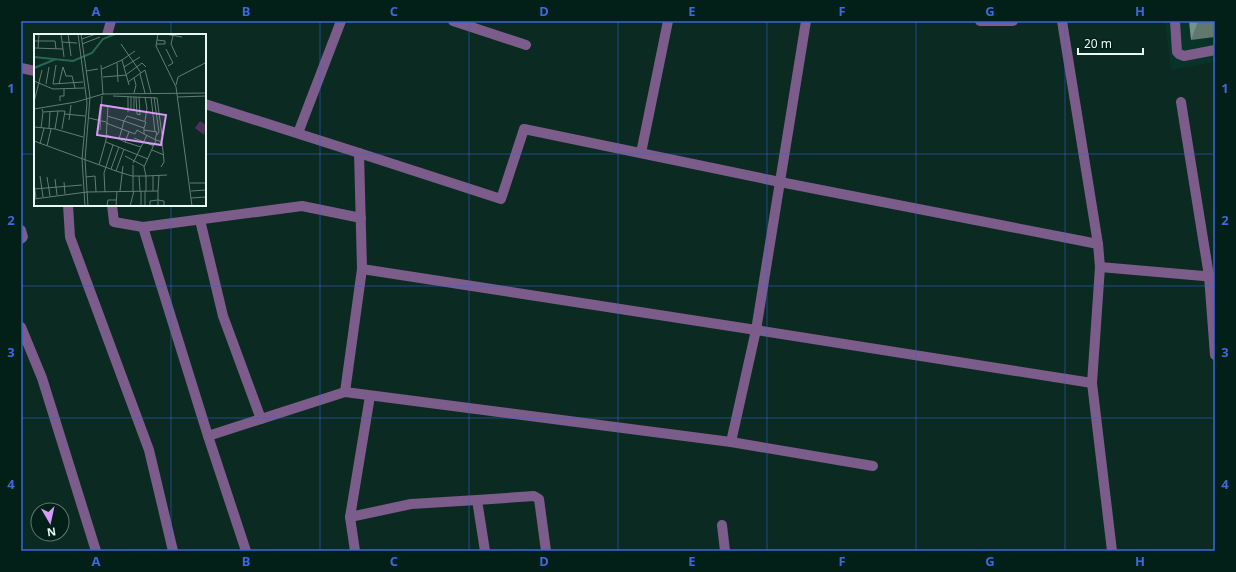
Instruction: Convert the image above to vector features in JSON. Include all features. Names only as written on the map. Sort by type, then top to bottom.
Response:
[{"type":"street","points":[[108,34],[111,21]]},
{"type":"street","points":[[298,133],[341,21]]},
{"type":"street","points":[[453,21],[526,45]]},
{"type":"street","points":[[641,153],[668,21]]},
{"type":"street","points":[[731,442],[756,330],[806,21]]},
{"type":"street","points":[[980,21],[1013,21]]},
{"type":"street","points":[[1062,21],[1098,244],[1100,267],[1092,383],[1112,551]]},
{"type":"street","points":[[1175,21],[1177,52],[1179,54],[1184,56],[1215,50]]},
{"type":"street","points":[[21,68],[34,71]]},
{"type":"street","points":[[1181,102],[1212,276],[1215,355]]},
{"type":"street","points":[[206,104],[501,199],[524,129],[780,182],[1098,244]]},
{"type":"street","points":[[345,392],[362,269],[359,153]]},
{"type":"street","points":[[68,206],[70,237],[149,450],[173,551]]},
{"type":"street","points":[[112,206],[114,222],[143,227],[302,206],[361,218]]},
{"type":"street","points":[[200,220],[223,316],[261,419]]},
{"type":"street","points":[[143,227],[208,436],[246,551]]},
{"type":"street","points":[[21,230],[23,238],[21,239]]},
{"type":"street","points":[[1100,267],[1212,276]]},
{"type":"street","points":[[362,269],[1092,383]]},
{"type":"street","points":[[21,327],[42,378],[96,551]]},
{"type":"street","points":[[208,436],[345,392],[731,442],[874,466]]},
{"type":"street","points":[[355,551],[350,516],[370,396]]},
{"type":"street","points":[[350,516],[410,504],[534,496],[539,499],[546,551]]},
{"type":"street","points":[[477,500],[486,551]]},
{"type":"street","points":[[722,525],[725,551]]},
{"type":"shaded area","points":[[1165,21],[1215,21],[1215,62],[1171,70]]}]
